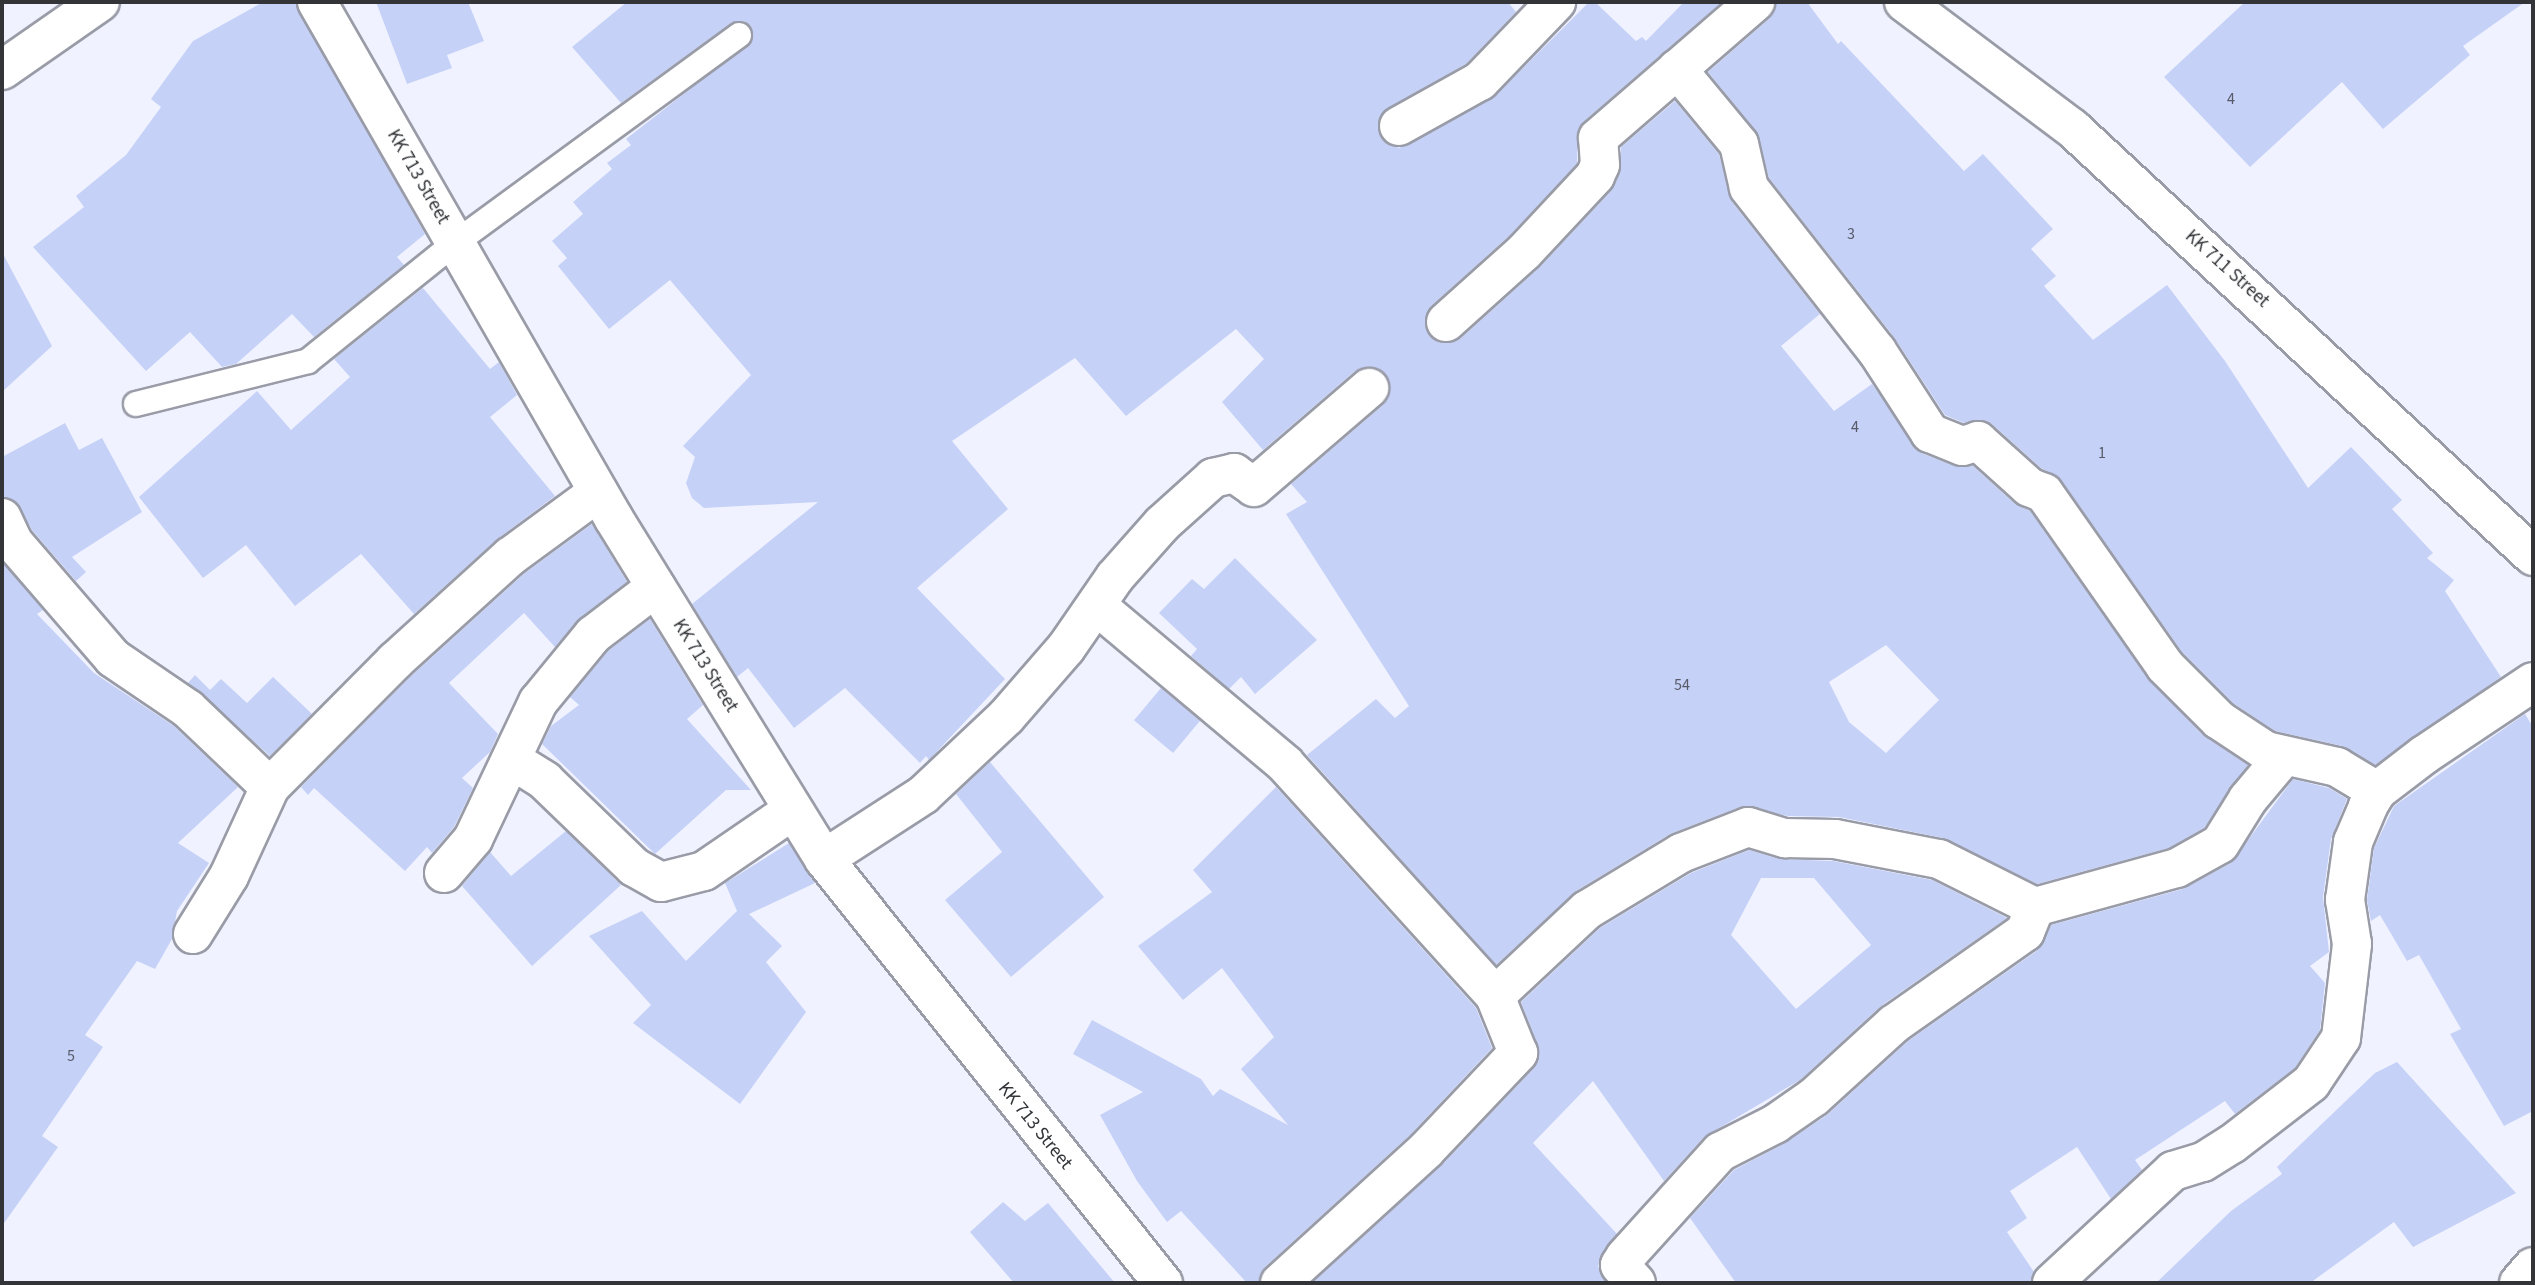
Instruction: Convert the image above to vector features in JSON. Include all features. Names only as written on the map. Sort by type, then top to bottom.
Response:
[{"type":"street","points":[[2,70],[100,2]]},
{"type":"street","name":"KK 713 Street","points":[[317,2],[598,492],[824,859],[1163,1283]]},
{"type":"street","points":[[1399,126],[1480,81],[1556,2]]},
{"type":"street","points":[[1446,322],[1524,252],[1595,176],[1600,165],[1598,138],[1755,2]]},
{"type":"street","name":"KK 711 Street","points":[[1904,2],[2072,128],[2533,556]]},
{"type":"street","points":[[1677,69],[1739,144],[1749,188],[1877,351],[1930,433],[1962,446],[1978,441],[2029,486],[2043,493],[2165,666],[2219,720],[2266,751],[2337,767],[2376,791]]},
{"type":"street","points":[[824,859],[923,795],[1006,717],[1097,607],[1115,577],[1162,524],[1213,478],[1234,473],[1254,487],[1369,388]]},
{"type":"street","points":[[194,934],[229,876],[270,787],[395,661],[482,582],[598,492]]},
{"type":"street","points":[[2,518],[13,542],[113,658],[188,709],[270,787]]},
{"type":"street","points":[[444,873],[473,839],[538,702],[593,635],[656,587]]},
{"type":"street","points":[[1097,607],[1285,764],[1495,996],[1518,1053],[1426,1150],[1280,1283]]},
{"type":"street","points":[[2052,1283],[2173,1171],[2203,1163],[2311,1083],[2341,1038],[2352,944],[2345,901],[2349,869],[2353,842],[2376,791],[2533,682]]},
{"type":"street","points":[[1495,996],[1587,910],[1681,853],[1748,827],[1785,838],[1835,839],[1939,859],[2035,907],[2176,868],[2220,844],[2248,799],[2284,756]]},
{"type":"street","points":[[512,760],[545,780],[634,867],[661,882],[704,871],[793,810]]},
{"type":"street","points":[[1636,1283],[1620,1265],[1625,1257],[1720,1152],[1775,1124],[1814,1097],[1894,1024],[2025,933],[2035,907]]},
{"type":"street","points":[[2519,1283],[2533,1267]]},
{"type":"lane","points":[[136,404],[308,361],[455,243],[739,35]]},
{"type":"building","points":[[263,2],[295,2],[425,234],[397,257],[404,265],[314,337],[292,314],[236,364],[222,367],[190,332],[146,371],[33,247],[84,207],[76,196],[126,155],[161,107],[151,99],[193,41]]},
{"type":"building","points":[[376,2],[468,2],[484,41],[447,55],[452,68],[407,84]]},
{"type":"building","points":[[627,2],[1508,2],[1516,12],[1467,63],[1381,114],[1380,137],[1399,148],[1495,96],[1589,2],[1595,2],[1636,41],[1642,37],[1646,41],[1684,2],[1722,2],[1583,122],[1578,130],[1577,164],[1509,236],[1431,306],[1425,326],[1429,336],[1440,343],[1460,339],[1539,268],[1611,191],[1620,173],[1621,147],[1675,101],[1719,154],[1732,202],[1820,314],[1781,346],[1834,411],[1872,384],[1921,453],[1955,466],[1973,466],[2014,503],[2030,511],[2150,681],[2204,736],[2248,765],[2204,828],[2169,848],[2037,884],[1943,838],[1839,817],[1788,816],[1740,807],[1670,834],[1576,891],[1496,965],[1307,755],[1376,699],[1395,718],[1409,706],[1286,514],[1307,502],[1291,484],[1383,405],[1390,383],[1377,368],[1355,371],[1263,450],[1222,402],[1264,359],[1236,329],[1126,416],[1075,358],[952,441],[1008,509],[917,588],[1005,679],[929,760],[926,756],[920,763],[845,688],[794,728],[748,668],[737,677],[692,604],[818,502],[704,508],[692,498],[686,483],[695,457],[683,446],[751,375],[670,280],[609,329],[558,266],[567,258],[552,241],[583,214],[573,202],[612,169],[607,163],[631,145],[626,139],[753,40],[751,26],[744,21],[731,23],[621,103],[572,47]],"holes":[[[1886,645],[1939,700],[1886,753],[1849,722],[1829,682]]]},
{"type":"building","points":[[1776,2],[1807,2],[1838,44],[1841,41],[1964,171],[1983,154],[2053,229],[2031,249],[2056,276],[2044,286],[2093,340],[2167,285],[2225,361],[2308,488],[2351,447],[2402,500],[2392,509],[2433,553],[2427,558],[2454,580],[2445,591],[2501,677],[2376,765],[2342,746],[2275,731],[2233,703],[2182,652],[2061,480],[2041,468],[1992,424],[1982,420],[1964,423],[1945,415],[1894,337],[1769,178],[1756,131],[1708,72],[1769,19]]},
{"type":"building","points":[[2245,2],[2525,2],[2463,46],[2470,55],[2383,129],[2342,82],[2250,167],[2164,77]]},
{"type":"building","points":[[2,252],[52,346],[2,392]]},
{"type":"building","points":[[423,288],[490,369],[499,362],[517,395],[490,417],[555,496],[496,540],[414,614],[361,554],[295,606],[246,545],[203,578],[139,497],[257,391],[291,430],[350,377],[334,359]]},
{"type":"building","points":[[65,423],[79,450],[102,438],[142,512],[72,557],[86,572],[76,581],[32,530],[15,501],[2,497],[2,457]]},
{"type":"building","points":[[592,524],[627,582],[580,618],[555,647],[524,613],[449,683],[498,734],[490,752],[462,778],[473,788],[454,827],[432,853],[427,847],[405,871],[314,788],[308,795],[301,787],[410,677],[525,573]]},
{"type":"building","points":[[1235,558],[1317,640],[1255,694],[1241,677],[1229,689],[1191,656],[1197,649],[1159,613],[1192,579],[1204,589]]},
{"type":"building","points":[[2,562],[43,610],[37,614],[94,673],[174,726],[238,787],[178,843],[209,863],[177,911],[172,939],[155,969],[137,961],[85,1035],[103,1047],[42,1136],[58,1147],[2,1226]]},
{"type":"building","points":[[650,619],[703,705],[687,719],[751,790],[726,790],[655,854],[542,744],[551,726],[579,705],[570,697],[608,651]]},
{"type":"building","points":[[195,675],[210,690],[221,679],[247,703],[273,677],[312,714],[270,756],[188,683]]},
{"type":"building","points":[[1161,688],[1200,721],[1173,753],[1134,720]]},
{"type":"building","points":[[2525,714],[2533,727],[2533,1111],[2504,1126],[2450,1034],[2461,1029],[2419,955],[2407,961],[2380,915],[2371,921],[2367,900],[2374,848],[2394,806]]},
{"type":"building","points":[[990,762],[1104,897],[1011,977],[945,900],[1002,852],[956,794]]},
{"type":"building","points":[[2293,779],[2329,788],[2347,799],[2331,839],[2323,897],[2329,952],[2310,966],[2325,983],[2320,1030],[2295,1068],[2235,1114],[2225,1101],[2135,1160],[2142,1170],[2111,1199],[2077,1147],[2010,1191],[2027,1218],[2007,1232],[2034,1272],[2031,1283],[1736,1283],[1690,1218],[1734,1170],[1785,1143],[1827,1115],[1908,1041],[2038,950],[2051,925],[2183,889],[2231,863]]},
{"type":"building","points":[[1276,787],[1476,1008],[1492,1048],[1411,1134],[1265,1267],[1259,1283],[1247,1283],[1181,1211],[1167,1222],[1137,1181],[1100,1115],[1143,1092],[1073,1054],[1092,1020],[1201,1079],[1213,1096],[1220,1089],[1288,1125],[1241,1069],[1274,1037],[1222,968],[1183,1000],[1138,946],[1212,892],[1193,870]]},
{"type":"building","points":[[566,831],[621,885],[532,966],[462,886],[490,852],[511,876]]},
{"type":"building","points":[[789,843],[815,883],[749,914],[782,946],[766,962],[806,1012],[740,1104],[633,1023],[651,1005],[589,936],[642,911],[686,961],[737,911],[725,883]]},
{"type":"building","points":[[1749,850],[1779,859],[1833,861],[1932,880],[2007,918],[1881,1006],[1800,1080],[1704,1137],[1664,1181],[1593,1081],[1533,1143],[1617,1234],[1598,1266],[1607,1283],[1312,1283],[1441,1166],[1534,1068],[1538,1046],[1521,1002],[1600,928],[1691,873]],"holes":[[[1761,878],[1814,878],[1871,945],[1796,1009],[1731,935]]]},
{"type":"building","points":[[2397,1062],[2516,1193],[2413,1247],[2394,1222],[2310,1283],[2156,1283],[2231,1211],[2282,1174],[2277,1167],[2375,1073]]},
{"type":"building","points":[[1003,1202],[1025,1221],[1048,1203],[1115,1283],[1014,1283],[970,1232]]}]
